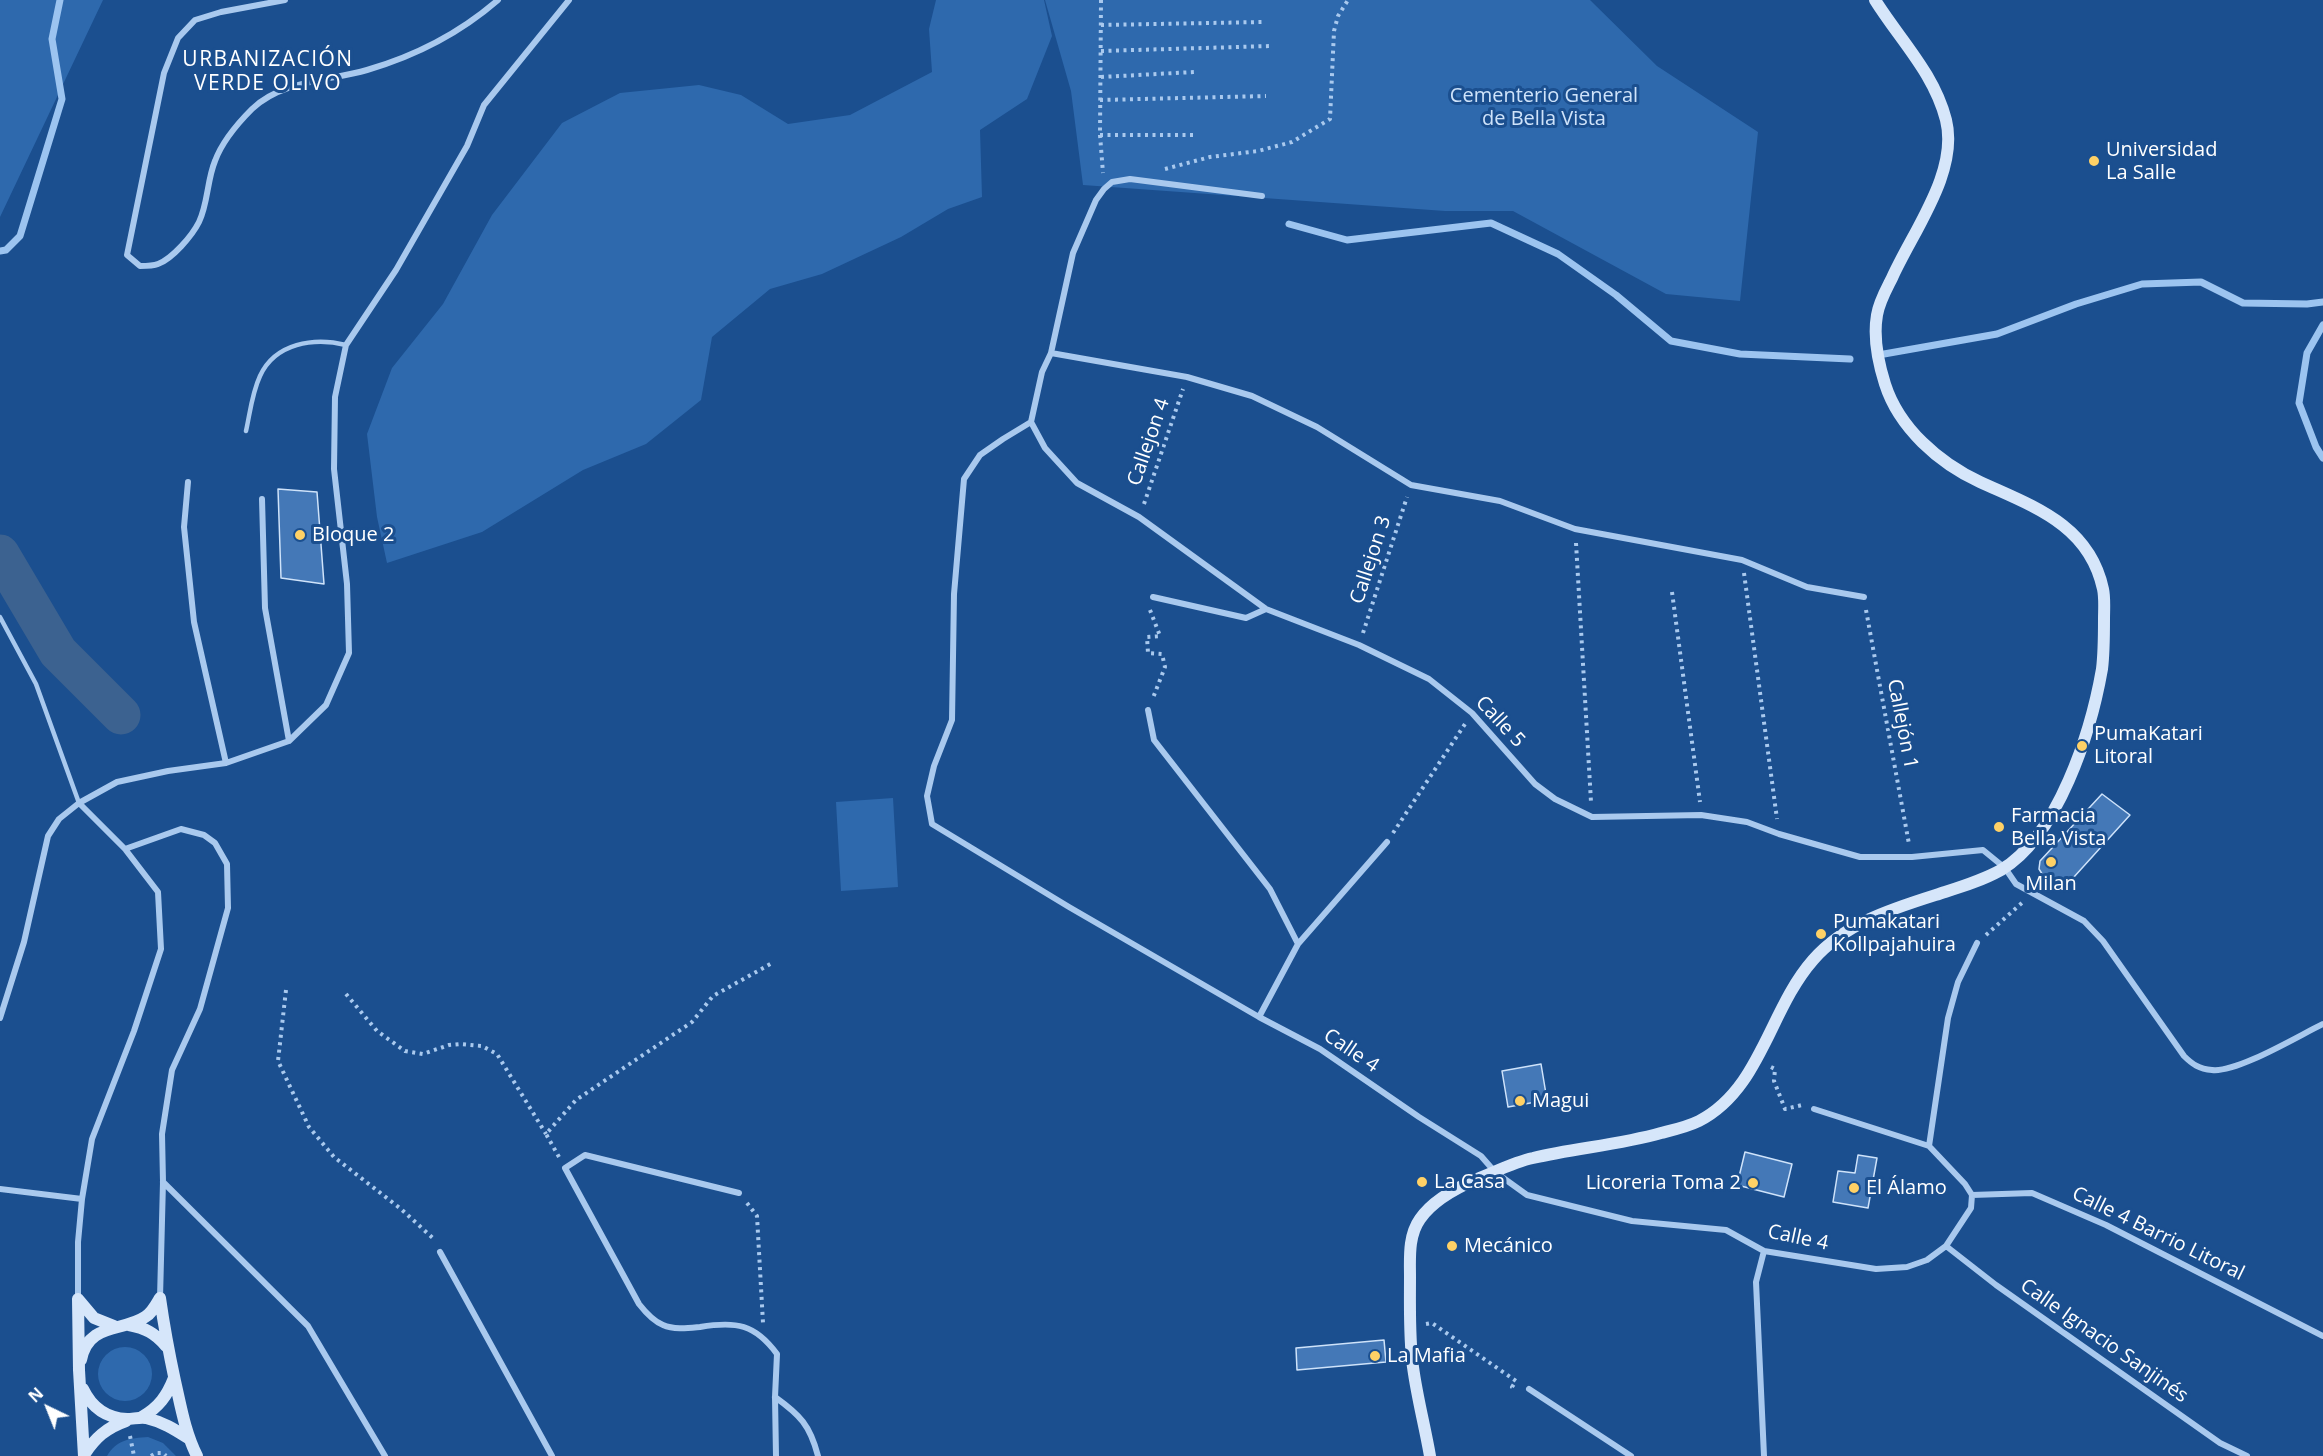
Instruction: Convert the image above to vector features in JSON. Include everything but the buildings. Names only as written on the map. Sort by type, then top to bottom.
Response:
[{"type":"main road","points":[[1430,1456],[1413,1367],[1410,1326],[1410,1245],[1418,1221],[1438,1200],[1462,1185],[1527,1159],[1631,1141],[1695,1123],[1717,1110],[1737,1091],[1748,1076],[1790,990],[1815,957],[1846,932],[1879,913],[1979,881],[2005,868],[2040,835],[2056,808],[2082,746],[2103,665],[2103,590],[2089,554],[2071,532],[2042,511],[1976,480],[1941,457],[1908,428],[1893,406],[1887,390],[1875,337],[1878,308],[1906,246],[1933,197],[1945,169],[1949,149],[1946,118],[1932,82],[1917,57],[1875,0]]},
{"type":"main road","points":[[129,1325],[150,1314],[160,1298]]},
{"type":"main road","points":[[160,1298],[166,1347],[188,1438],[197,1456]]},
{"type":"main road","points":[[78,1299],[94,1318],[114,1326]]},
{"type":"main road","points":[[78,1299],[84,1456]]},
{"type":"main road","points":[[79,1370],[82,1356],[89,1342],[100,1332],[114,1326],[129,1325],[144,1328],[157,1336],[166,1347]]},
{"type":"main road","points":[[84,1456],[94,1439],[111,1426],[157,1408],[168,1394],[174,1377]]},
{"type":"main road","points":[[81,1385],[88,1400],[99,1411],[114,1418],[136,1418],[167,1424],[188,1438]]},
{"type":"street","points":[[285,0],[221,12],[195,20],[178,38],[164,73],[128,255],[140,266],[158,264],[181,247],[199,222],[215,160],[229,137],[252,109],[272,94],[296,86],[366,70],[404,57],[439,42],[498,0]]},
{"type":"street","points":[[0,1018],[24,942],[48,836],[59,819],[79,802],[117,782],[168,771],[226,763],[289,741],[326,705],[349,653],[347,584],[334,469],[335,397],[346,345],[396,270],[467,146],[484,105],[569,0]]},
{"type":"street","points":[[1031,422],[1042,372],[1051,353],[1073,253],[1096,200],[1104,189],[1113,183],[1130,179],[1262,196]]},
{"type":"street","points":[[1051,353],[1187,377],[1252,396],[1317,427],[1411,485],[1500,501],[1575,529],[1742,560],[1808,587],[1864,597]]},
{"type":"street","name":"Calle 5","points":[[1031,422],[1045,448],[1077,483],[1139,517],[1266,609],[1359,645],[1430,679],[1472,713],[1535,784],[1555,799],[1592,818],[1701,814],[1747,822],[1779,834],[1860,857],[1912,857],[1983,850],[2005,868],[2016,884],[2084,921],[2103,941],[2193,1066],[2214,1071],[2232,1068],[2323,1024]]},
{"type":"street","name":"Calle 4","points":[[1031,422],[980,455],[964,479],[954,594],[952,720],[934,766],[927,796],[932,824],[1069,907],[1259,1017],[1320,1049],[1419,1117],[1481,1156],[1495,1172],[1527,1195],[1632,1221],[1726,1230],[1764,1251],[1876,1269],[1906,1267],[1927,1260],[1946,1246],[1971,1208],[1972,1195]]},
{"type":"street","points":[[188,482],[184,527],[194,622],[226,763]]},
{"type":"street","points":[[262,499],[265,608],[289,741]]},
{"type":"street","points":[[1153,597],[1246,618],[1266,609]]},
{"type":"street","points":[[1148,710],[1154,740],[1270,889],[1298,944]]},
{"type":"street","points":[[78,1299],[78,1242],[92,1139],[134,1031],[161,949],[158,892],[125,849],[79,802]]},
{"type":"street","points":[[125,849],[181,829],[204,835],[215,843],[227,864],[228,908],[200,1009],[172,1070],[162,1134],[160,1298]]},
{"type":"street","points":[[1259,1017],[1298,944],[1387,842]]},
{"type":"street","points":[[1929,1146],[1948,1018],[1958,982],[1977,943]]},
{"type":"street","points":[[1814,1109],[1929,1146],[1965,1184],[1972,1195]]},
{"type":"street","points":[[739,1193],[585,1155],[565,1168],[639,1304],[651,1318],[665,1326],[688,1329],[722,1323],[745,1326],[765,1337],[777,1354],[776,1456]]},
{"type":"street","points":[[163,1182],[308,1326],[386,1456]]},
{"type":"street","points":[[0,1189],[82,1200]]},
{"type":"street","name":"Calle 4 Barrio Litoral","points":[[1972,1195],[2032,1192],[2106,1225],[2323,1336]]},
{"type":"street","name":"Calle Ignacio Sanjinés","points":[[1946,1246],[1996,1285],[2220,1443],[2247,1456]]},
{"type":"street","points":[[1764,1251],[1756,1282],[1764,1456]]},
{"type":"street","points":[[440,1252],[552,1456]]},
{"type":"street","points":[[1529,1389],[1631,1456]]},
{"type":"street","points":[[775,1397],[796,1412],[806,1425],[818,1456]]},
{"type":"lane","points":[[246,431],[261,373],[277,354],[287,348],[311,342],[334,342],[346,345]]},
{"type":"lane","points":[[0,617],[36,684],[79,802]]},
{"type":"path","points":[[1101,0],[1100,135],[1104,189]]},
{"type":"path","points":[[1164,170],[1210,157],[1258,151],[1292,142],[1330,119],[1334,31],[1338,16],[1348,0]]},
{"type":"path","points":[[1101,26],[1263,22]]},
{"type":"path","points":[[1101,51],[1272,46]]},
{"type":"path","points":[[1101,77],[1194,72]]},
{"type":"path","points":[[1100,100],[1266,96]]},
{"type":"path","points":[[1100,135],[1193,135]]},
{"type":"path","name":"Callejon 4","points":[[1139,517],[1187,377]]},
{"type":"path","name":"Callejon 3","points":[[1359,645],[1411,485]]},
{"type":"path","points":[[1575,529],[1592,818]]},
{"type":"path","points":[[1742,560],[1779,834]]},
{"type":"path","points":[[1672,592],[1701,814]]},
{"type":"path","points":[[1148,710],[1165,667],[1162,654],[1148,653],[1147,637],[1160,636],[1149,604],[1153,597]]},
{"type":"path","name":"Callejón 1","points":[[1864,597],[1912,857]]},
{"type":"path","points":[[1387,842],[1472,713]]},
{"type":"path","points":[[1977,943],[2033,893]]},
{"type":"path","points":[[546,1134],[576,1100],[692,1022],[713,996],[774,962]]},
{"type":"path","points":[[286,990],[279,1061],[309,1127],[334,1157],[434,1238],[440,1252]]},
{"type":"path","points":[[346,994],[377,1031],[405,1052],[423,1054],[449,1045],[460,1044],[482,1046],[497,1054],[565,1168]]},
{"type":"path","points":[[1770,1067],[1775,1069],[1774,1081],[1785,1109]]},
{"type":"path","points":[[739,1193],[758,1216],[760,1283],[765,1337]]},
{"type":"path","points":[[1432,1323],[1516,1381],[1512,1387],[1518,1391]]},
{"type":"path","points":[[130,1432],[134,1456]]},
{"type":"path","points":[[151,1456],[162,1453],[166,1456]]},
{"type":"green space","points":[[0,0],[103,0],[0,217]]},
{"type":"green space","points":[[936,0],[1044,0],[1052,36],[1027,99],[980,130],[982,197],[948,209],[901,237],[822,274],[770,289],[712,337],[701,400],[646,444],[583,470],[482,532],[387,563],[377,517],[367,434],[392,368],[443,304],[492,215],[562,123],[620,93],[699,85],[741,95],[788,124],[850,115],[932,72],[929,29]]},
{"type":"green space","name":"Cementerio General de Bella Vista","points":[[1045,0],[1590,0],[1657,66],[1758,132],[1740,301],[1666,294],[1513,211],[1445,211],[1083,185],[1071,91]]},
{"type":"green space","points":[[893,798],[898,887],[841,891],[836,802]]},
{"type":"green space","points":[[120,1347],[130,1347],[140,1351],[148,1359],[152,1374],[148,1389],[140,1397],[130,1401],[120,1401],[110,1397],[102,1389],[98,1379],[98,1369],[102,1359],[110,1351]]},
{"type":"green space","points":[[148,1437],[163,1443],[176,1456],[107,1456],[119,1443]]},
{"type":"waterway","points":[[0,251],[6,250],[20,236],[62,99],[52,39],[60,0]]},
{"type":"waterway","points":[[1289,224],[1347,240],[1491,223],[1558,254],[1616,295],[1671,341],[1740,354],[1850,359]]},
{"type":"waterway","points":[[1884,354],[1997,334],[2076,304],[2142,284],[2201,282],[2243,303],[2323,302]]},
{"type":"waterway","points":[[2323,325],[2307,353],[2299,403],[2316,447],[2323,458]]},
{"type":"waterway","points":[[0,554],[58,652],[121,715]]},
{"type":"place","name":"Universidad La Salle","points":[[2094,161]]},
{"type":"place","name":"Bloque 2","points":[[300,535]]},
{"type":"place","name":"PumaKatari Litoral","points":[[2082,746]]},
{"type":"place","name":"Farmacia Bella Vista","points":[[1999,827]]},
{"type":"place","name":"Milan","points":[[2051,862]]},
{"type":"place","name":"Pumakatari Kollpajahuira","points":[[1821,934]]},
{"type":"place","name":"Magui","points":[[1520,1101]]},
{"type":"place","name":"La Casa","points":[[1422,1182]]},
{"type":"place","name":"Licoreria Toma 2","points":[[1753,1183]]},
{"type":"place","name":"El Álamo","points":[[1854,1188]]},
{"type":"place","name":"Mecánico","points":[[1452,1246]]},
{"type":"place","name":"La Mafia","points":[[1375,1356]]},
{"type":"district","name":"URBANIZACIÓN VERDE OLIVO","points":[[268,72]]}]
